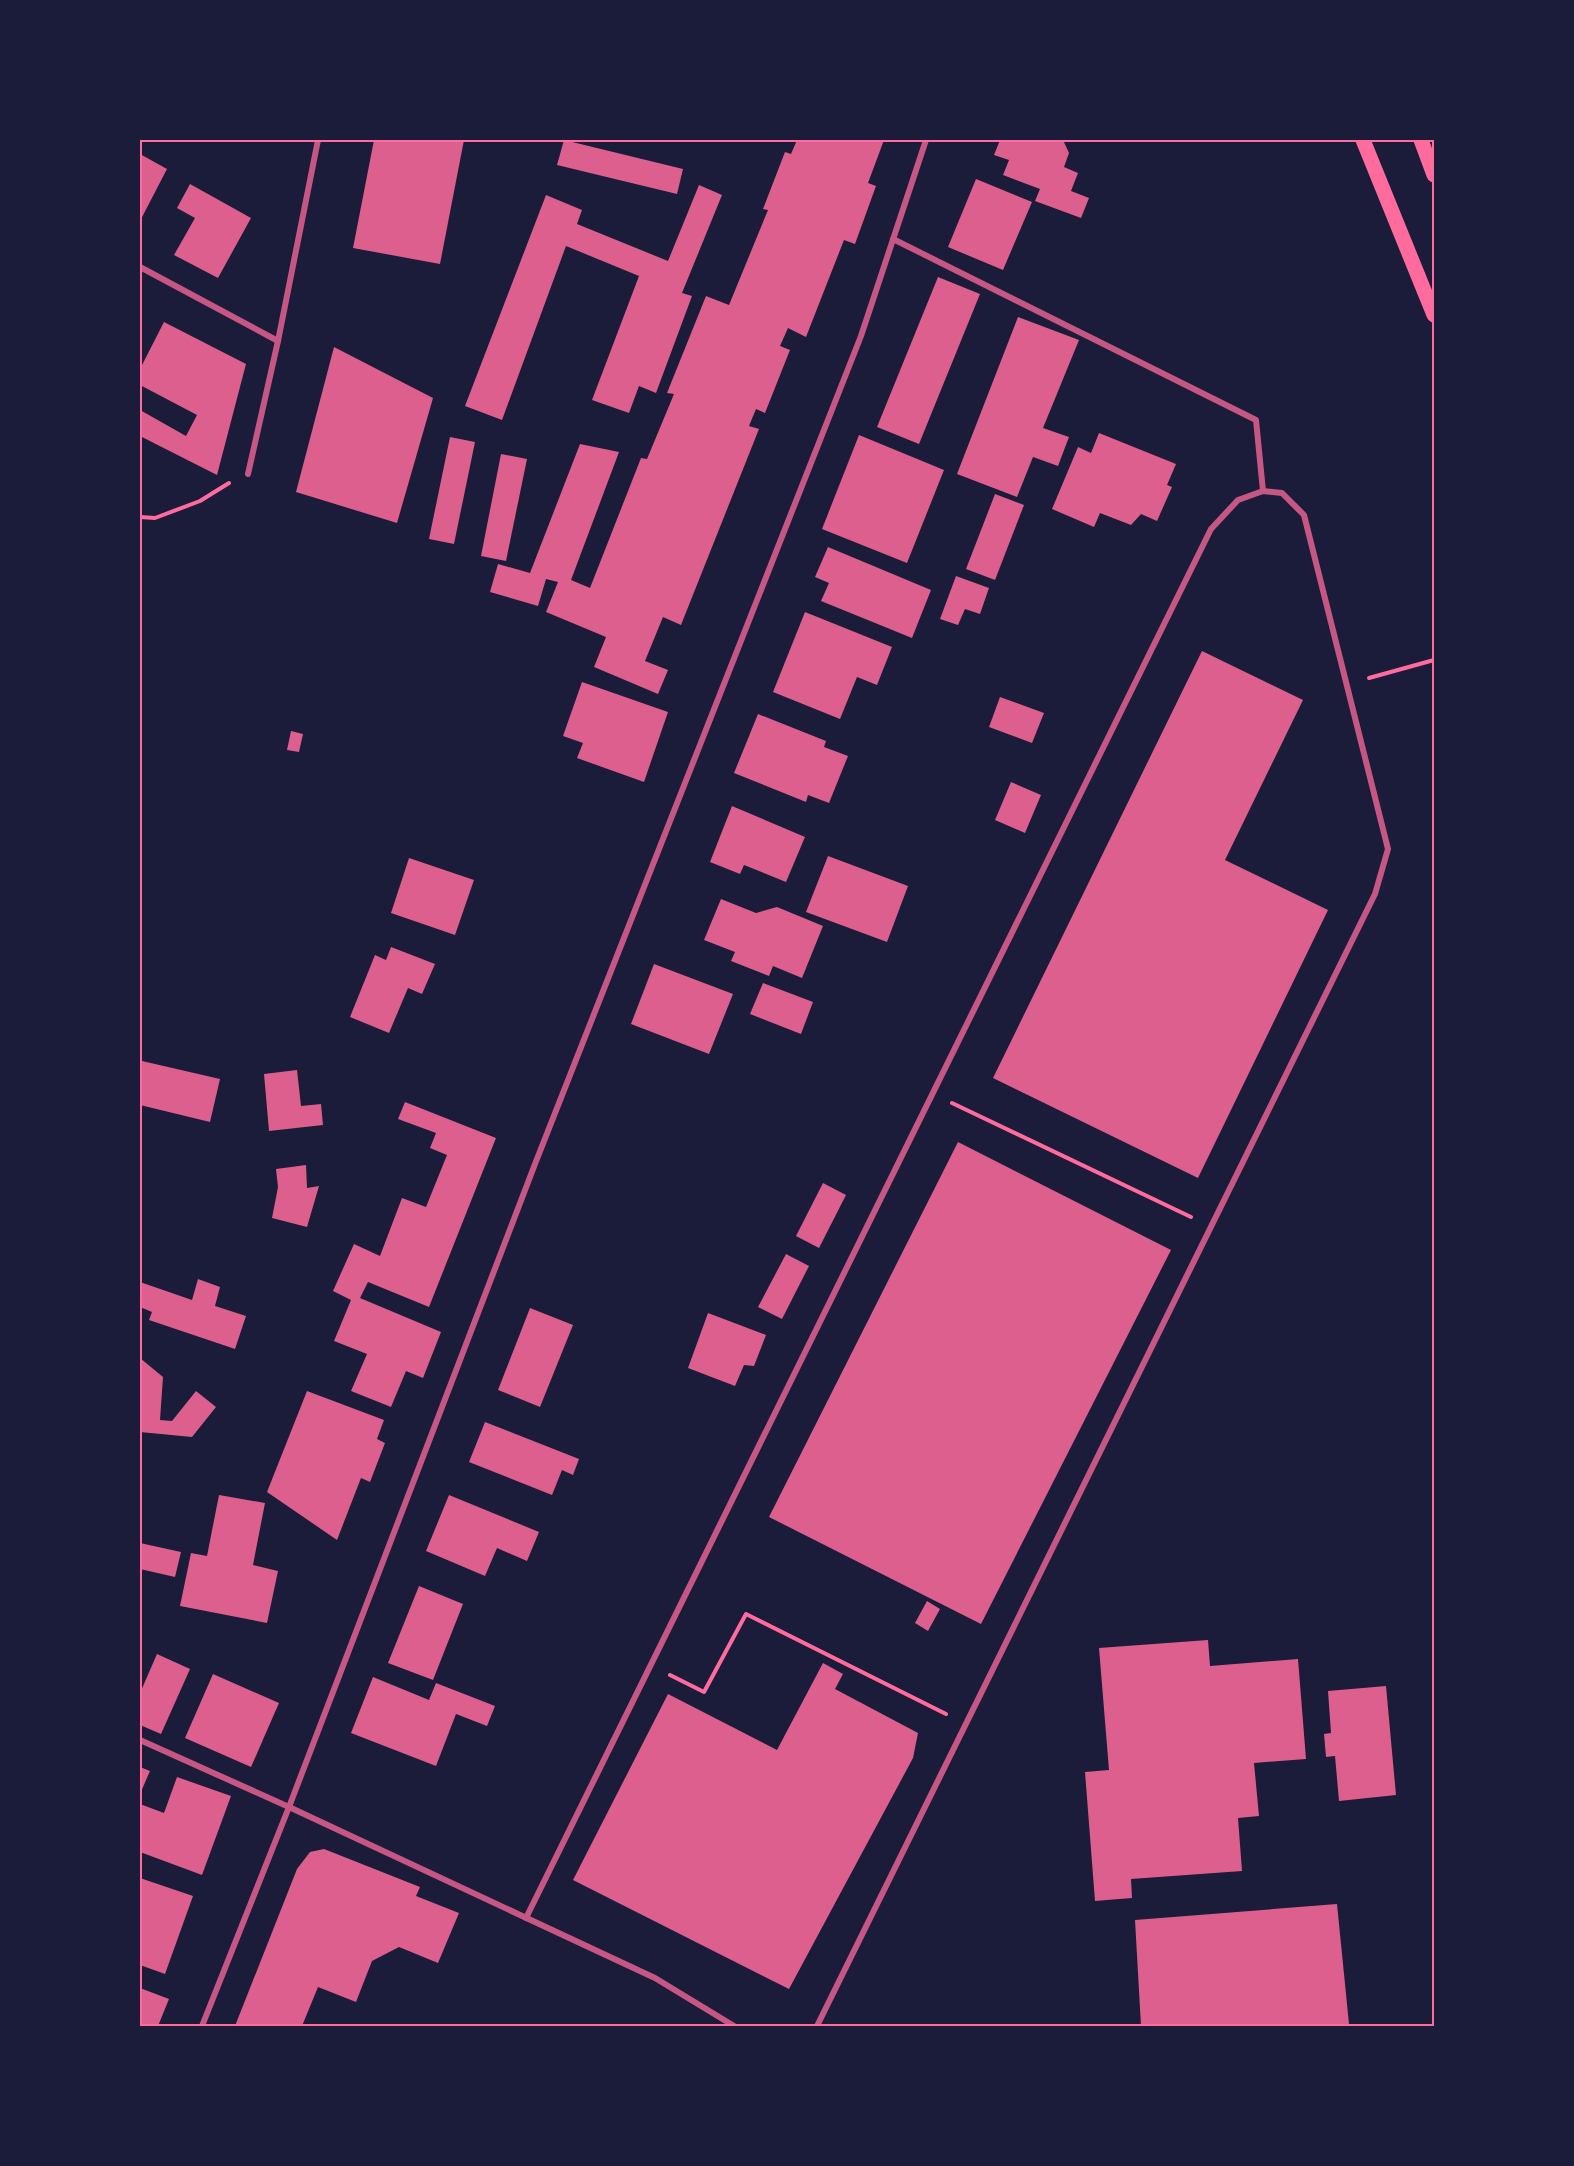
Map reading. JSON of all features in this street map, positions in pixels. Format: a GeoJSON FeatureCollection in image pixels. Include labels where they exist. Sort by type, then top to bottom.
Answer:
{"type":"FeatureCollection","features":[{"type":"Feature","properties":{"kind":"main road"},"geometry":{"type":"LineString","coordinates":[[1363,140],[1434,315]]}},
{"type":"Feature","properties":{"kind":"main road"},"geometry":{"type":"LineString","coordinates":[[1421,140],[1434,175]]}},
{"type":"Feature","properties":{"kind":"street"},"geometry":{"type":"LineString","coordinates":[[248,474],[278,341],[318,140]]}},
{"type":"Feature","properties":{"kind":"street"},"geometry":{"type":"LineString","coordinates":[[202,2026],[289,1807],[531,1175],[861,336],[926,140]]}},
{"type":"Feature","properties":{"kind":"street"},"geometry":{"type":"LineString","coordinates":[[893,238],[1256,420],[1263,491]]}},
{"type":"Feature","properties":{"kind":"street"},"geometry":{"type":"LineString","coordinates":[[140,267],[278,341]]}},
{"type":"Feature","properties":{"kind":"street"},"geometry":{"type":"LineString","coordinates":[[526,1918],[1211,529],[1238,500],[1263,491],[1282,493],[1304,515],[1388,849],[1375,894],[817,2026]]}},
{"type":"Feature","properties":{"kind":"street"},"geometry":{"type":"LineString","coordinates":[[140,1740],[655,1978],[735,2026]]}},
{"type":"Feature","properties":{"kind":"path"},"geometry":{"type":"LineString","coordinates":[[140,517],[155,518],[200,501],[248,474]]}},
{"type":"Feature","properties":{"kind":"path"},"geometry":{"type":"LineString","coordinates":[[1346,685],[1434,660]]}},
{"type":"Feature","properties":{"kind":"path"},"geometry":{"type":"LineString","coordinates":[[933,1094],[1211,1226]]}},
{"type":"Feature","properties":{"kind":"path"},"geometry":{"type":"LineString","coordinates":[[650,1666],[704,1692],[746,1614],[966,1724]]}},
{"type":"Feature","properties":{"kind":"building"},"geometry":{"type":"Polygon","coordinates":[[[374,140],[464,140],[440,264],[353,248],[374,140]]]}},
{"type":"Feature","properties":{"kind":"building"},"geometry":{"type":"Polygon","coordinates":[[[564,140],[683,169],[677,194],[557,165],[564,140]]]}},
{"type":"Feature","properties":{"kind":"building"},"geometry":{"type":"Polygon","coordinates":[[[797,140],[884,140],[868,183],[876,186],[855,244],[844,240],[806,337],[788,328],[780,346],[790,350],[765,413],[756,409],[749,426],[759,429],[681,625],[663,617],[645,661],[668,670],[658,694],[594,667],[606,637],[546,612],[558,582],[546,579],[538,606],[490,592],[498,564],[530,573],[580,444],[619,452],[571,580],[590,588],[641,458],[647,459],[674,394],[667,393],[706,296],[729,305],[768,210],[763,209],[785,152],[791,154],[797,140]]]}},
{"type":"Feature","properties":{"kind":"building"},"geometry":{"type":"Polygon","coordinates":[[[1000,140],[1063,140],[1069,153],[1064,167],[1078,173],[1071,191],[1089,198],[1081,218],[1035,201],[1040,189],[1003,175],[1009,160],[994,155],[1000,140]]]}},
{"type":"Feature","properties":{"kind":"building"},"geometry":{"type":"Polygon","coordinates":[[[140,154],[167,169],[140,221],[140,154]]]}},
{"type":"Feature","properties":{"kind":"building"},"geometry":{"type":"Polygon","coordinates":[[[976,179],[1032,202],[1003,270],[948,247],[976,179]]]}},
{"type":"Feature","properties":{"kind":"building"},"geometry":{"type":"Polygon","coordinates":[[[190,184],[251,218],[218,278],[174,255],[195,218],[177,208],[190,184]]]}},
{"type":"Feature","properties":{"kind":"building"},"geometry":{"type":"Polygon","coordinates":[[[699,185],[722,195],[682,293],[692,296],[656,393],[639,386],[629,413],[592,400],[639,276],[566,246],[502,420],[465,406],[546,195],[582,210],[577,224],[668,261],[699,185]]]}},
{"type":"Feature","properties":{"kind":"building"},"geometry":{"type":"Polygon","coordinates":[[[938,277],[980,294],[919,444],[877,427],[938,277]]]}},
{"type":"Feature","properties":{"kind":"building"},"geometry":{"type":"Polygon","coordinates":[[[1018,317],[1079,340],[1043,428],[1069,437],[1058,466],[1033,457],[1017,497],[957,474],[1018,317]]]}},
{"type":"Feature","properties":{"kind":"building"},"geometry":{"type":"Polygon","coordinates":[[[164,322],[246,364],[217,475],[140,436],[140,410],[186,436],[197,415],[140,385],[140,369],[164,322]]]}},
{"type":"Feature","properties":{"kind":"building"},"geometry":{"type":"Polygon","coordinates":[[[334,347],[433,398],[397,523],[296,492],[334,347]]]}},
{"type":"Feature","properties":{"kind":"building"},"geometry":{"type":"Polygon","coordinates":[[[1099,433],[1176,464],[1167,485],[1172,487],[1157,521],[1141,514],[1131,525],[1100,513],[1094,527],[1052,509],[1078,447],[1091,453],[1099,433]]]}},
{"type":"Feature","properties":{"kind":"building"},"geometry":{"type":"Polygon","coordinates":[[[859,435],[944,470],[907,563],[822,529],[859,435]]]}},
{"type":"Feature","properties":{"kind":"building"},"geometry":{"type":"Polygon","coordinates":[[[450,437],[475,442],[454,544],[429,539],[450,437]]]}},
{"type":"Feature","properties":{"kind":"building"},"geometry":{"type":"Polygon","coordinates":[[[501,454],[527,459],[506,561],[481,556],[501,454]]]}},
{"type":"Feature","properties":{"kind":"building"},"geometry":{"type":"Polygon","coordinates":[[[995,494],[1024,505],[995,580],[966,569],[995,494]]]}},
{"type":"Feature","properties":{"kind":"building"},"geometry":{"type":"Polygon","coordinates":[[[828,547],[931,590],[912,638],[821,601],[829,583],[815,577],[828,547]]]}},
{"type":"Feature","properties":{"kind":"building"},"geometry":{"type":"Polygon","coordinates":[[[956,576],[989,588],[980,614],[965,609],[958,625],[940,619],[956,576]]]}},
{"type":"Feature","properties":{"kind":"building"},"geometry":{"type":"Polygon","coordinates":[[[805,612],[892,647],[877,685],[857,677],[840,719],[773,692],[805,612]]]}},
{"type":"Feature","properties":{"kind":"building"},"geometry":{"type":"Polygon","coordinates":[[[1202,651],[1303,700],[1225,860],[1328,910],[1198,1178],[993,1078],[1202,651]]]}},
{"type":"Feature","properties":{"kind":"building"},"geometry":{"type":"Polygon","coordinates":[[[582,682],[668,712],[644,782],[577,758],[583,743],[563,736],[582,682]]]}},
{"type":"Feature","properties":{"kind":"building"},"geometry":{"type":"Polygon","coordinates":[[[1000,697],[1044,713],[1032,743],[989,727],[1000,697]]]}},
{"type":"Feature","properties":{"kind":"building"},"geometry":{"type":"Polygon","coordinates":[[[758,714],[826,741],[824,747],[848,756],[829,803],[808,795],[806,802],[734,773],[758,714]]]}},
{"type":"Feature","properties":{"kind":"building"},"geometry":{"type":"Polygon","coordinates":[[[291,731],[303,734],[299,752],[287,750],[291,731]]]}},
{"type":"Feature","properties":{"kind":"building"},"geometry":{"type":"Polygon","coordinates":[[[1011,782],[1041,795],[1025,833],[995,820],[1011,782]]]}},
{"type":"Feature","properties":{"kind":"building"},"geometry":{"type":"Polygon","coordinates":[[[732,806],[805,837],[786,882],[744,865],[740,874],[710,862],[732,806]]]}},
{"type":"Feature","properties":{"kind":"building"},"geometry":{"type":"Polygon","coordinates":[[[828,856],[908,886],[887,942],[806,912],[828,856]]]}},
{"type":"Feature","properties":{"kind":"building"},"geometry":{"type":"Polygon","coordinates":[[[409,858],[474,880],[455,935],[391,913],[409,858]]]}},
{"type":"Feature","properties":{"kind":"building"},"geometry":{"type":"Polygon","coordinates":[[[721,899],[756,913],[777,907],[823,926],[802,978],[773,966],[769,976],[731,961],[735,952],[704,940],[721,899]]]}},
{"type":"Feature","properties":{"kind":"building"},"geometry":{"type":"Polygon","coordinates":[[[391,947],[435,964],[422,994],[408,988],[389,1033],[350,1017],[375,955],[386,960],[391,947]]]}},
{"type":"Feature","properties":{"kind":"building"},"geometry":{"type":"Polygon","coordinates":[[[654,964],[733,994],[709,1054],[631,1024],[654,964]]]}},
{"type":"Feature","properties":{"kind":"building"},"geometry":{"type":"Polygon","coordinates":[[[763,983],[813,1002],[801,1034],[750,1014],[763,983]]]}},
{"type":"Feature","properties":{"kind":"building"},"geometry":{"type":"Polygon","coordinates":[[[142,1061],[220,1079],[210,1122],[140,1105],[142,1061]]]}},
{"type":"Feature","properties":{"kind":"building"},"geometry":{"type":"Polygon","coordinates":[[[297,1070],[301,1106],[321,1104],[323,1125],[269,1131],[264,1074],[297,1070]]]}},
{"type":"Feature","properties":{"kind":"building"},"geometry":{"type":"Polygon","coordinates":[[[405,1102],[496,1138],[429,1307],[368,1282],[360,1298],[441,1332],[423,1378],[406,1371],[391,1407],[351,1391],[367,1354],[334,1341],[351,1300],[333,1291],[354,1244],[380,1256],[402,1198],[426,1207],[447,1155],[430,1148],[436,1133],[398,1119],[405,1102]]]}},
{"type":"Feature","properties":{"kind":"building"},"geometry":{"type":"Polygon","coordinates":[[[958,1142],[1171,1250],[981,1624],[769,1517],[958,1142]]]}},
{"type":"Feature","properties":{"kind":"building"},"geometry":{"type":"Polygon","coordinates":[[[306,1165],[307,1188],[319,1186],[307,1227],[272,1218],[278,1187],[276,1169],[306,1165]]]}},
{"type":"Feature","properties":{"kind":"building"},"geometry":{"type":"Polygon","coordinates":[[[823,1183],[846,1195],[819,1248],[796,1236],[823,1183]]]}},
{"type":"Feature","properties":{"kind":"building"},"geometry":{"type":"Polygon","coordinates":[[[786,1254],[809,1266],[782,1319],[758,1307],[786,1254]]]}},
{"type":"Feature","properties":{"kind":"building"},"geometry":{"type":"Polygon","coordinates":[[[198,1279],[220,1287],[215,1306],[246,1316],[235,1349],[149,1320],[152,1312],[140,1307],[140,1282],[192,1300],[198,1279]]]}},
{"type":"Feature","properties":{"kind":"building"},"geometry":{"type":"Polygon","coordinates":[[[530,1308],[573,1325],[540,1407],[498,1390],[530,1308]]]}},
{"type":"Feature","properties":{"kind":"building"},"geometry":{"type":"Polygon","coordinates":[[[708,1313],[766,1335],[754,1366],[744,1365],[735,1386],[688,1368],[708,1313]]]}},
{"type":"Feature","properties":{"kind":"building"},"geometry":{"type":"Polygon","coordinates":[[[140,1358],[163,1377],[160,1420],[172,1421],[196,1391],[216,1407],[192,1437],[140,1432],[140,1358]]]}},
{"type":"Feature","properties":{"kind":"building"},"geometry":{"type":"Polygon","coordinates":[[[307,1391],[384,1420],[377,1439],[385,1443],[370,1482],[361,1478],[337,1540],[267,1492],[307,1391]]]}},
{"type":"Feature","properties":{"kind":"building"},"geometry":{"type":"Polygon","coordinates":[[[485,1422],[579,1459],[573,1475],[562,1470],[552,1495],[469,1462],[485,1422]]]}},
{"type":"Feature","properties":{"kind":"building"},"geometry":{"type":"Polygon","coordinates":[[[219,1495],[265,1503],[253,1565],[278,1571],[267,1623],[180,1606],[191,1553],[207,1556],[219,1495]]]}},
{"type":"Feature","properties":{"kind":"building"},"geometry":{"type":"Polygon","coordinates":[[[449,1495],[539,1532],[527,1561],[497,1548],[485,1576],[426,1551],[449,1495]]]}},
{"type":"Feature","properties":{"kind":"building"},"geometry":{"type":"Polygon","coordinates":[[[140,1543],[181,1552],[175,1577],[140,1569],[140,1543]]]}},
{"type":"Feature","properties":{"kind":"building"},"geometry":{"type":"Polygon","coordinates":[[[419,1586],[463,1604],[433,1680],[388,1663],[419,1586]]]}},
{"type":"Feature","properties":{"kind":"building"},"geometry":{"type":"Polygon","coordinates":[[[927,1601],[940,1609],[928,1631],[915,1623],[927,1601]]]}},
{"type":"Feature","properties":{"kind":"building"},"geometry":{"type":"Polygon","coordinates":[[[1208,1640],[1210,1666],[1298,1659],[1306,1759],[1254,1763],[1259,1816],[1238,1818],[1242,1871],[1131,1879],[1132,1898],[1095,1901],[1085,1772],[1109,1770],[1099,1648],[1208,1640]]]}},
{"type":"Feature","properties":{"kind":"building"},"geometry":{"type":"Polygon","coordinates":[[[157,1654],[190,1669],[161,1734],[140,1725],[140,1693],[157,1654]]]}},
{"type":"Feature","properties":{"kind":"building"},"geometry":{"type":"Polygon","coordinates":[[[823,1663],[843,1674],[835,1689],[918,1733],[913,1758],[789,1989],[573,1880],[668,1694],[777,1750],[823,1663]]]}},
{"type":"Feature","properties":{"kind":"building"},"geometry":{"type":"Polygon","coordinates":[[[213,1674],[279,1703],[251,1767],[185,1738],[213,1674]]]}},
{"type":"Feature","properties":{"kind":"building"},"geometry":{"type":"Polygon","coordinates":[[[373,1677],[429,1700],[436,1683],[495,1706],[487,1726],[456,1714],[436,1766],[351,1733],[373,1677]]]}},
{"type":"Feature","properties":{"kind":"building"},"geometry":{"type":"Polygon","coordinates":[[[1386,1686],[1396,1795],[1339,1801],[1335,1756],[1326,1757],[1324,1734],[1331,1733],[1328,1691],[1386,1686]]]}},
{"type":"Feature","properties":{"kind":"building"},"geometry":{"type":"Polygon","coordinates":[[[140,1767],[150,1771],[140,1794],[140,1767]]]}},
{"type":"Feature","properties":{"kind":"building"},"geometry":{"type":"Polygon","coordinates":[[[177,1777],[231,1796],[202,1875],[140,1852],[140,1804],[164,1813],[177,1777]]]}},
{"type":"Feature","properties":{"kind":"building"},"geometry":{"type":"Polygon","coordinates":[[[324,1849],[420,1887],[416,1896],[459,1913],[438,1963],[399,1947],[372,1961],[356,2002],[318,1987],[302,2026],[235,2026],[297,1869],[310,1852],[324,1849]]]}},
{"type":"Feature","properties":{"kind":"building"},"geometry":{"type":"Polygon","coordinates":[[[140,1878],[193,1896],[165,1974],[140,1965],[140,1878]]]}},
{"type":"Feature","properties":{"kind":"building"},"geometry":{"type":"Polygon","coordinates":[[[1337,1904],[1349,2024],[1331,2026],[1141,2026],[1135,1920],[1337,1904]]]}},
{"type":"Feature","properties":{"kind":"building"},"geometry":{"type":"Polygon","coordinates":[[[140,1988],[169,1999],[158,2026],[140,2026],[140,1988]]]}}]}
